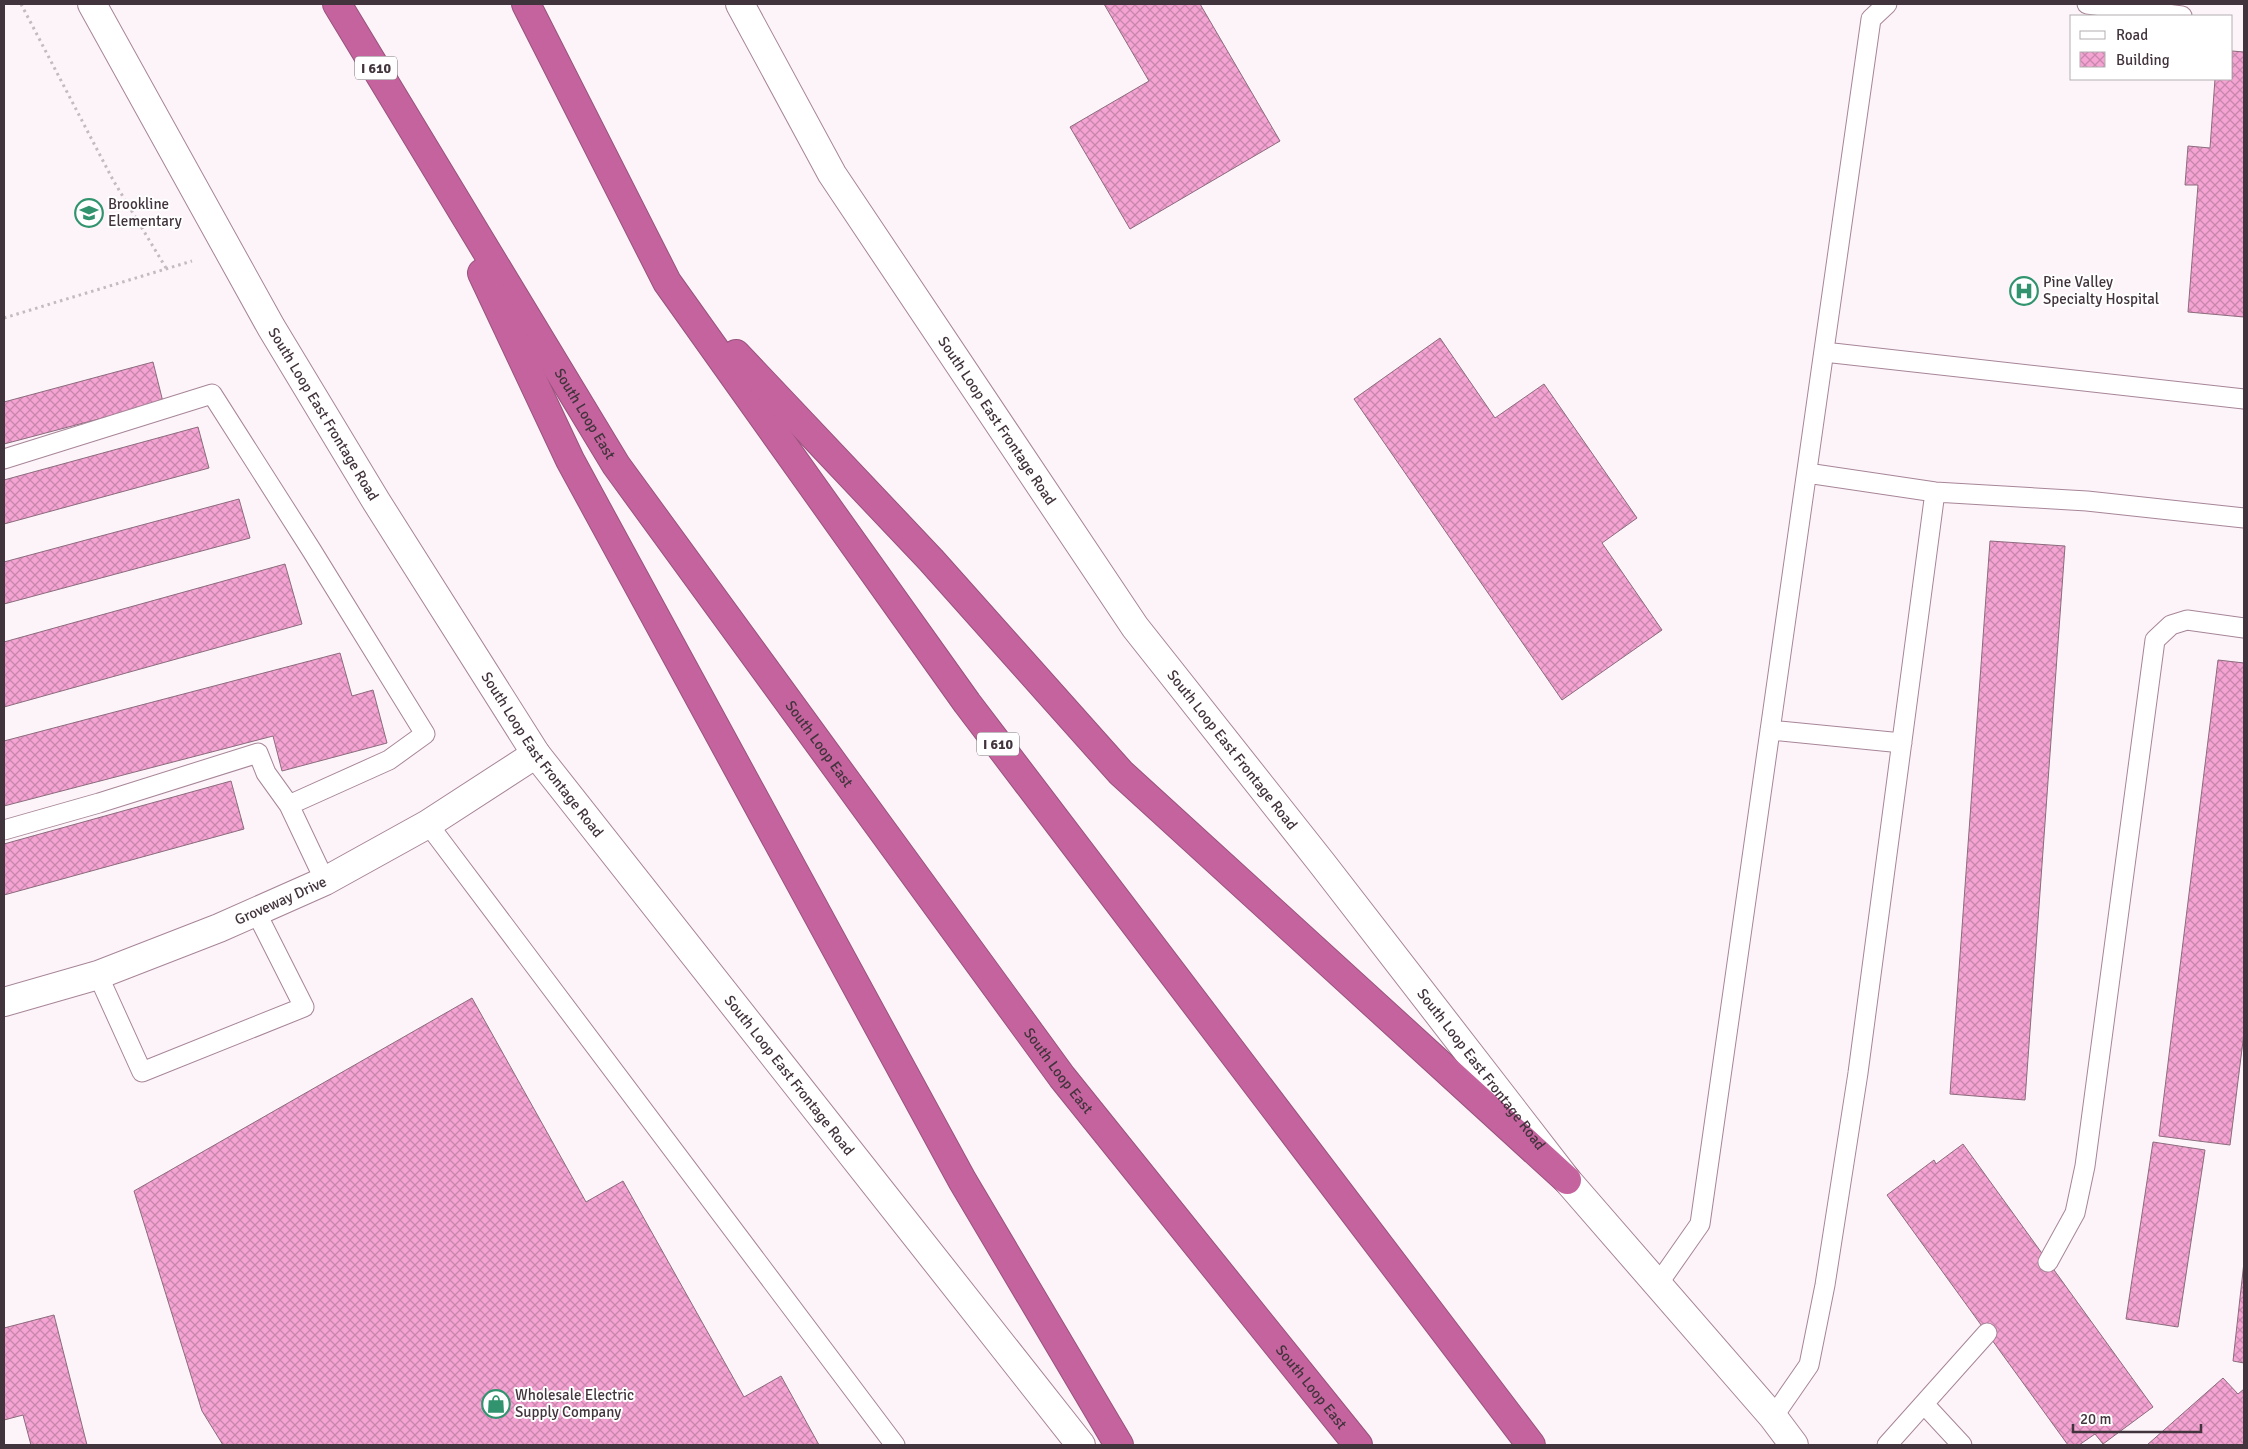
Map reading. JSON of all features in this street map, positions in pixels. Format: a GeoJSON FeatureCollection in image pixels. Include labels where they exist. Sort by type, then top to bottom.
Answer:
{"type":"FeatureCollection","features":[{"type":"Feature","properties":{"kind":"highway","name":"South Loop East"},"geometry":{"type":"LineString","coordinates":[[337,4],[616,465],[1062,1077],[1358,1445]]}},
{"type":"Feature","properties":{"kind":"highway","name":"I 610"},"geometry":{"type":"LineString","coordinates":[[526,4],[667,282],[967,703],[1531,1445]]}},
{"type":"Feature","properties":{"kind":"highway"},"geometry":{"type":"LineString","coordinates":[[415,131],[570,460],[962,1180],[1119,1445]]}},
{"type":"Feature","properties":{"kind":"highway"},"geometry":{"type":"LineString","coordinates":[[667,282],[931,560],[1121,773],[1567,1180]]}},
{"type":"Feature","properties":{"kind":"main road","name":"South Loop East Frontage Road"},"geometry":{"type":"LineString","coordinates":[[92,4],[272,327],[376,501],[536,754],[1081,1445]]}},
{"type":"Feature","properties":{"kind":"main road","name":"South Loop East Frontage Road"},"geometry":{"type":"LineString","coordinates":[[740,4],[832,174],[1135,627],[1327,870],[1567,1180],[1773,1417],[1794,1445]]}},
{"type":"Feature","properties":{"kind":"main road","name":"Groveway Drive"},"geometry":{"type":"LineString","coordinates":[[4,1002],[98,975],[256,912],[325,881],[428,824],[536,754]]}},
{"type":"Feature","properties":{"kind":"lane"},"geometry":{"type":"LineString","coordinates":[[1658,1284],[1700,1224],[1871,19],[1887,4]]}},
{"type":"Feature","properties":{"kind":"lane"},"geometry":{"type":"LineString","coordinates":[[2087,4],[2174,15]]}},
{"type":"Feature","properties":{"kind":"lane"},"geometry":{"type":"LineString","coordinates":[[1824,352],[2244,399]]}},
{"type":"Feature","properties":{"kind":"lane"},"geometry":{"type":"LineString","coordinates":[[4,459],[212,394],[425,734],[390,760],[290,805]]}},
{"type":"Feature","properties":{"kind":"lane"},"geometry":{"type":"LineString","coordinates":[[1807,473],[1935,492],[2087,501],[2244,518]]}},
{"type":"Feature","properties":{"kind":"lane"},"geometry":{"type":"LineString","coordinates":[[1773,1417],[1809,1364],[1825,1285],[1859,1064],[1935,492]]}},
{"type":"Feature","properties":{"kind":"lane"},"geometry":{"type":"LineString","coordinates":[[2048,1262],[2075,1214],[2085,1166],[2155,640],[2171,624],[2187,620],[2244,628]]}},
{"type":"Feature","properties":{"kind":"lane"},"geometry":{"type":"LineString","coordinates":[[1770,730],[1902,743]]}},
{"type":"Feature","properties":{"kind":"lane"},"geometry":{"type":"LineString","coordinates":[[4,830],[99,803],[258,753],[266,773],[290,805],[325,881]]}},
{"type":"Feature","properties":{"kind":"lane"},"geometry":{"type":"LineString","coordinates":[[428,824],[895,1445]]}},
{"type":"Feature","properties":{"kind":"lane"},"geometry":{"type":"LineString","coordinates":[[98,975],[142,1072],[304,1008],[256,912]]}},
{"type":"Feature","properties":{"kind":"lane"},"geometry":{"type":"LineString","coordinates":[[1887,1445],[1987,1333]]}},
{"type":"Feature","properties":{"kind":"lane"},"geometry":{"type":"LineString","coordinates":[[1924,1404],[1962,1445]]}},
{"type":"Feature","properties":{"kind":"path"},"geometry":{"type":"LineString","coordinates":[[21,4],[112,180],[166,268]]}},
{"type":"Feature","properties":{"kind":"path"},"geometry":{"type":"LineString","coordinates":[[4,318],[228,250]]}},
{"type":"Feature","properties":{"kind":"building"},"geometry":{"type":"Polygon","coordinates":[[[1104,4],[1200,4],[1280,141],[1130,229],[1070,127],[1149,81],[1104,4]]]}},
{"type":"Feature","properties":{"kind":"building"},"geometry":{"type":"Polygon","coordinates":[[[2233,51],[2244,52],[2244,317],[2188,312],[2198,185],[2185,185],[2188,146],[2210,148],[2215,80],[2233,80],[2233,51]]]}},
{"type":"Feature","properties":{"kind":"building"},"geometry":{"type":"Polygon","coordinates":[[[1440,338],[1495,418],[1544,384],[1637,518],[1602,543],[1662,630],[1562,700],[1354,399],[1440,338]]]}},
{"type":"Feature","properties":{"kind":"building"},"geometry":{"type":"Polygon","coordinates":[[[153,362],[163,402],[4,444],[4,402],[153,362]]]}},
{"type":"Feature","properties":{"kind":"building"},"geometry":{"type":"Polygon","coordinates":[[[198,427],[209,468],[4,524],[4,480],[198,427]]]}},
{"type":"Feature","properties":{"kind":"building"},"geometry":{"type":"Polygon","coordinates":[[[239,499],[250,538],[4,604],[4,562],[239,499]]]}},
{"type":"Feature","properties":{"kind":"building"},"geometry":{"type":"Polygon","coordinates":[[[1990,541],[2065,546],[2025,1100],[1950,1094],[1990,541]]]}},
{"type":"Feature","properties":{"kind":"building"},"geometry":{"type":"Polygon","coordinates":[[[285,564],[302,624],[4,707],[4,642],[285,564]]]}},
{"type":"Feature","properties":{"kind":"building"},"geometry":{"type":"Polygon","coordinates":[[[340,653],[352,696],[373,690],[387,743],[282,771],[273,736],[4,806],[4,741],[340,653]]]}},
{"type":"Feature","properties":{"kind":"building"},"geometry":{"type":"Polygon","coordinates":[[[2218,660],[2244,663],[2244,1033],[2230,1145],[2159,1136],[2218,660]]]}},
{"type":"Feature","properties":{"kind":"building"},"geometry":{"type":"Polygon","coordinates":[[[231,781],[244,829],[4,895],[4,844],[231,781]]]}},
{"type":"Feature","properties":{"kind":"building"},"geometry":{"type":"Polygon","coordinates":[[[472,998],[586,1202],[623,1181],[744,1397],[781,1376],[819,1445],[223,1445],[202,1411],[134,1191],[472,998]]]}},
{"type":"Feature","properties":{"kind":"building"},"geometry":{"type":"Polygon","coordinates":[[[2153,1142],[2205,1150],[2178,1327],[2126,1319],[2153,1142]]]}},
{"type":"Feature","properties":{"kind":"building"},"geometry":{"type":"Polygon","coordinates":[[[1963,1144],[2153,1407],[2103,1444],[2095,1434],[2079,1445],[2068,1445],[1887,1195],[1934,1160],[1936,1164],[1963,1144]]]}},
{"type":"Feature","properties":{"kind":"building"},"geometry":{"type":"Polygon","coordinates":[[[2244,1262],[2244,1363],[2233,1361],[2244,1262]]]}},
{"type":"Feature","properties":{"kind":"building"},"geometry":{"type":"Polygon","coordinates":[[[54,1315],[87,1445],[31,1445],[23,1415],[4,1420],[4,1328],[54,1315]]]}},
{"type":"Feature","properties":{"kind":"building"},"geometry":{"type":"Polygon","coordinates":[[[2223,1378],[2238,1394],[2244,1389],[2244,1445],[2147,1445],[2223,1378]]]}},
{"type":"Feature","properties":{"kind":"place","name":"Brookline Elementary"},"geometry":{"type":"Point","coordinates":[89,213]}},
{"type":"Feature","properties":{"kind":"place","name":"Pine Valley Specialty Hospital"},"geometry":{"type":"Point","coordinates":[2024,291]}},
{"type":"Feature","properties":{"kind":"place","name":"Wholesale Electric Supply Company"},"geometry":{"type":"Point","coordinates":[496,1404]}}]}
